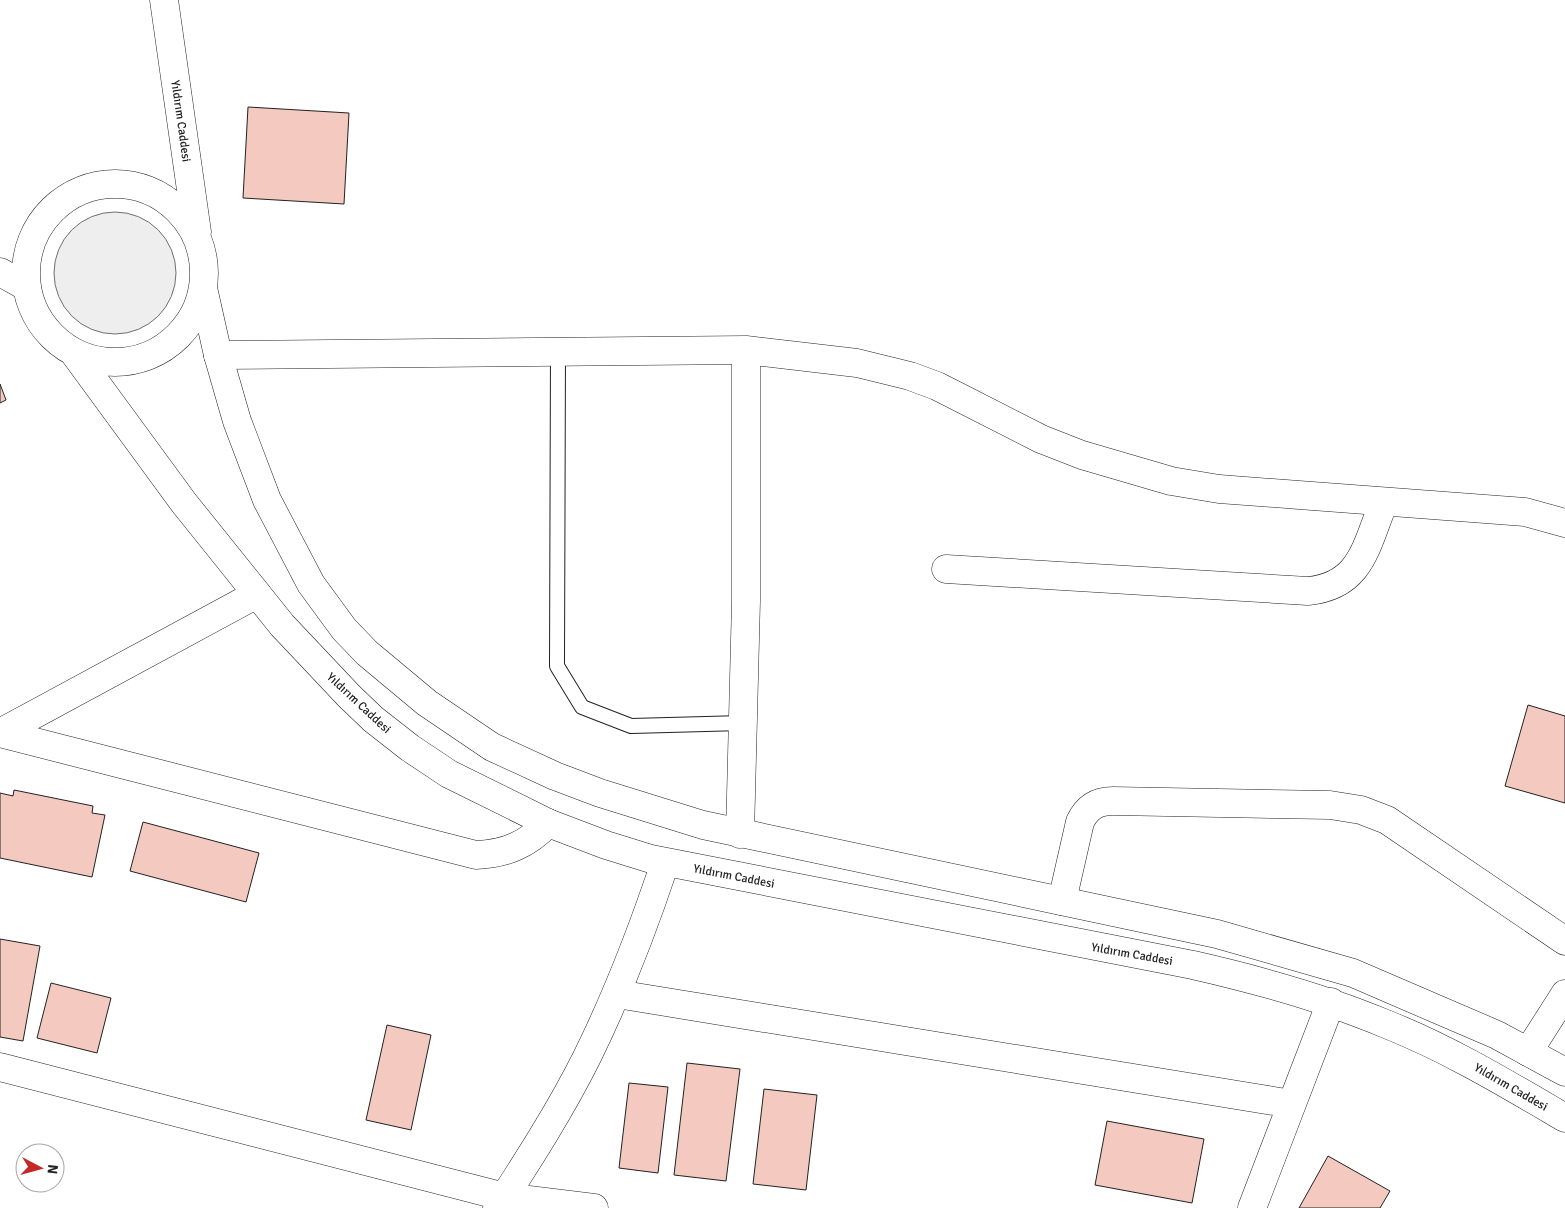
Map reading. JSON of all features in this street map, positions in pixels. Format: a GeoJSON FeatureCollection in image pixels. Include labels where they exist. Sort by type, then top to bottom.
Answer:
{"type":"FeatureCollection","features":[{"type":"Feature","properties":{"kind":"street","name":"Yıldırım Caddesi"},"geometry":{"type":"LineString","coordinates":[[164,0],[198,241]]}},
{"type":"Feature","properties":{"kind":"street"},"geometry":{"type":"LineString","coordinates":[[203,288],[190,321],[174,339],[155,353],[120,362],[96,360],[74,352],[46,330],[34,310],[27,287],[26,276],[29,252],[32,240],[44,220],[60,202],[92,187],[116,183],[150,191],[180,211],[198,241],[204,264],[203,288],[218,355],[240,430],[279,525],[323,602],[367,653],[462,728],[523,762],[645,808],[740,834],[1217,934],[1353,973],[1497,1035],[1565,1072]]}},
{"type":"Feature","properties":{"kind":"street"},"geometry":{"type":"LineString","coordinates":[[0,272],[27,287]]}},
{"type":"Feature","properties":{"kind":"street"},"geometry":{"type":"LineString","coordinates":[[218,355],[746,350],[857,363],[910,376],[962,397],[1041,439],[1082,455],[1171,481],[1219,489],[1525,512],[1565,523]]}},
{"type":"Feature","properties":{"kind":"street"},"geometry":{"type":"LineString","coordinates":[[740,834],[746,601],[746,350]]}},
{"type":"Feature","properties":{"kind":"street","name":"Yıldırım Caddesi"},"geometry":{"type":"LineString","coordinates":[[74,352],[184,503],[282,625],[348,696],[410,748],[449,774],[548,823],[606,846],[665,863],[1193,965],[1263,981],[1331,1002],[1387,1024],[1442,1049],[1565,1118]]}},
{"type":"Feature","properties":{"kind":"street"},"geometry":{"type":"LineString","coordinates":[[946,569],[1308,591],[1320,590],[1346,579],[1357,568],[1384,502]]}},
{"type":"Feature","properties":{"kind":"street"},"geometry":{"type":"LineString","coordinates":[[0,733],[257,594]]}},
{"type":"Feature","properties":{"kind":"street"},"geometry":{"type":"LineString","coordinates":[[0,733],[476,856],[505,852],[521,846],[536,836],[548,823]]}},
{"type":"Feature","properties":{"kind":"street"},"geometry":{"type":"LineString","coordinates":[[1062,901],[1080,822],[1084,814],[1096,804],[1112,801],[1330,805],[1361,810],[1388,820],[1565,941]]}},
{"type":"Feature","properties":{"kind":"street"},"geometry":{"type":"LineString","coordinates":[[501,1202],[557,1112],[617,994],[643,929],[665,863]]}},
{"type":"Feature","properties":{"kind":"street"},"geometry":{"type":"LineString","coordinates":[[617,994],[1292,1104]]}},
{"type":"Feature","properties":{"kind":"street"},"geometry":{"type":"LineString","coordinates":[[1528,1052],[1565,994]]}},
{"type":"Feature","properties":{"kind":"street"},"geometry":{"type":"LineString","coordinates":[[1252,1208],[1331,1002]]}},
{"type":"Feature","properties":{"kind":"street"},"geometry":{"type":"LineString","coordinates":[[0,1067],[501,1202],[594,1208]]}},
{"type":"Feature","properties":{"kind":"lane"},"geometry":{"type":"LineString","coordinates":[[558,351],[557,666],[582,707],[631,726],[743,723]]}},
{"type":"Feature","properties":{"kind":"shaded area"},"geometry":{"type":"Polygon","coordinates":[[[115,212],[127,213],[138,217],[149,222],[158,230],[166,239],[171,250],[175,261],[175,285],[171,296],[166,307],[158,316],[149,324],[138,329],[127,333],[115,334],[103,333],[92,329],[81,324],[72,316],[64,307],[59,296],[55,285],[54,273],[55,261],[59,250],[64,239],[72,230],[81,222],[92,217],[103,213],[115,212]]]}},
{"type":"Feature","properties":{"kind":"building"},"geometry":{"type":"Polygon","coordinates":[[[248,107],[349,113],[344,204],[243,198],[248,107]]]}},
{"type":"Feature","properties":{"kind":"building"},"geometry":{"type":"Polygon","coordinates":[[[0,384],[6,400],[0,403],[0,384]]]}},
{"type":"Feature","properties":{"kind":"building"},"geometry":{"type":"Polygon","coordinates":[[[1528,705],[1565,716],[1565,803],[1505,786],[1528,705]]]}},
{"type":"Feature","properties":{"kind":"building"},"geometry":{"type":"Polygon","coordinates":[[[14,790],[93,806],[92,813],[105,815],[92,877],[0,858],[0,793],[13,796],[14,790]]]}},
{"type":"Feature","properties":{"kind":"building"},"geometry":{"type":"Polygon","coordinates":[[[143,822],[259,853],[246,902],[130,871],[143,822]]]}},
{"type":"Feature","properties":{"kind":"building"},"geometry":{"type":"Polygon","coordinates":[[[0,939],[40,946],[23,1041],[0,1037],[0,939]]]}},
{"type":"Feature","properties":{"kind":"building"},"geometry":{"type":"Polygon","coordinates":[[[51,983],[111,998],[97,1053],[37,1038],[51,983]]]}},
{"type":"Feature","properties":{"kind":"building"},"geometry":{"type":"Polygon","coordinates":[[[387,1025],[431,1035],[411,1130],[366,1120],[387,1025]]]}},
{"type":"Feature","properties":{"kind":"building"},"geometry":{"type":"Polygon","coordinates":[[[687,1063],[740,1069],[726,1181],[674,1175],[687,1063]]]}},
{"type":"Feature","properties":{"kind":"building"},"geometry":{"type":"Polygon","coordinates":[[[629,1083],[668,1087],[658,1173],[619,1168],[629,1083]]]}},
{"type":"Feature","properties":{"kind":"building"},"geometry":{"type":"Polygon","coordinates":[[[764,1089],[817,1095],[806,1190],[753,1184],[764,1089]]]}},
{"type":"Feature","properties":{"kind":"building"},"geometry":{"type":"Polygon","coordinates":[[[1107,1121],[1204,1139],[1192,1203],[1095,1185],[1107,1121]]]}},
{"type":"Feature","properties":{"kind":"building"},"geometry":{"type":"Polygon","coordinates":[[[1328,1156],[1390,1191],[1380,1208],[1299,1208],[1328,1156]]]}}]}
